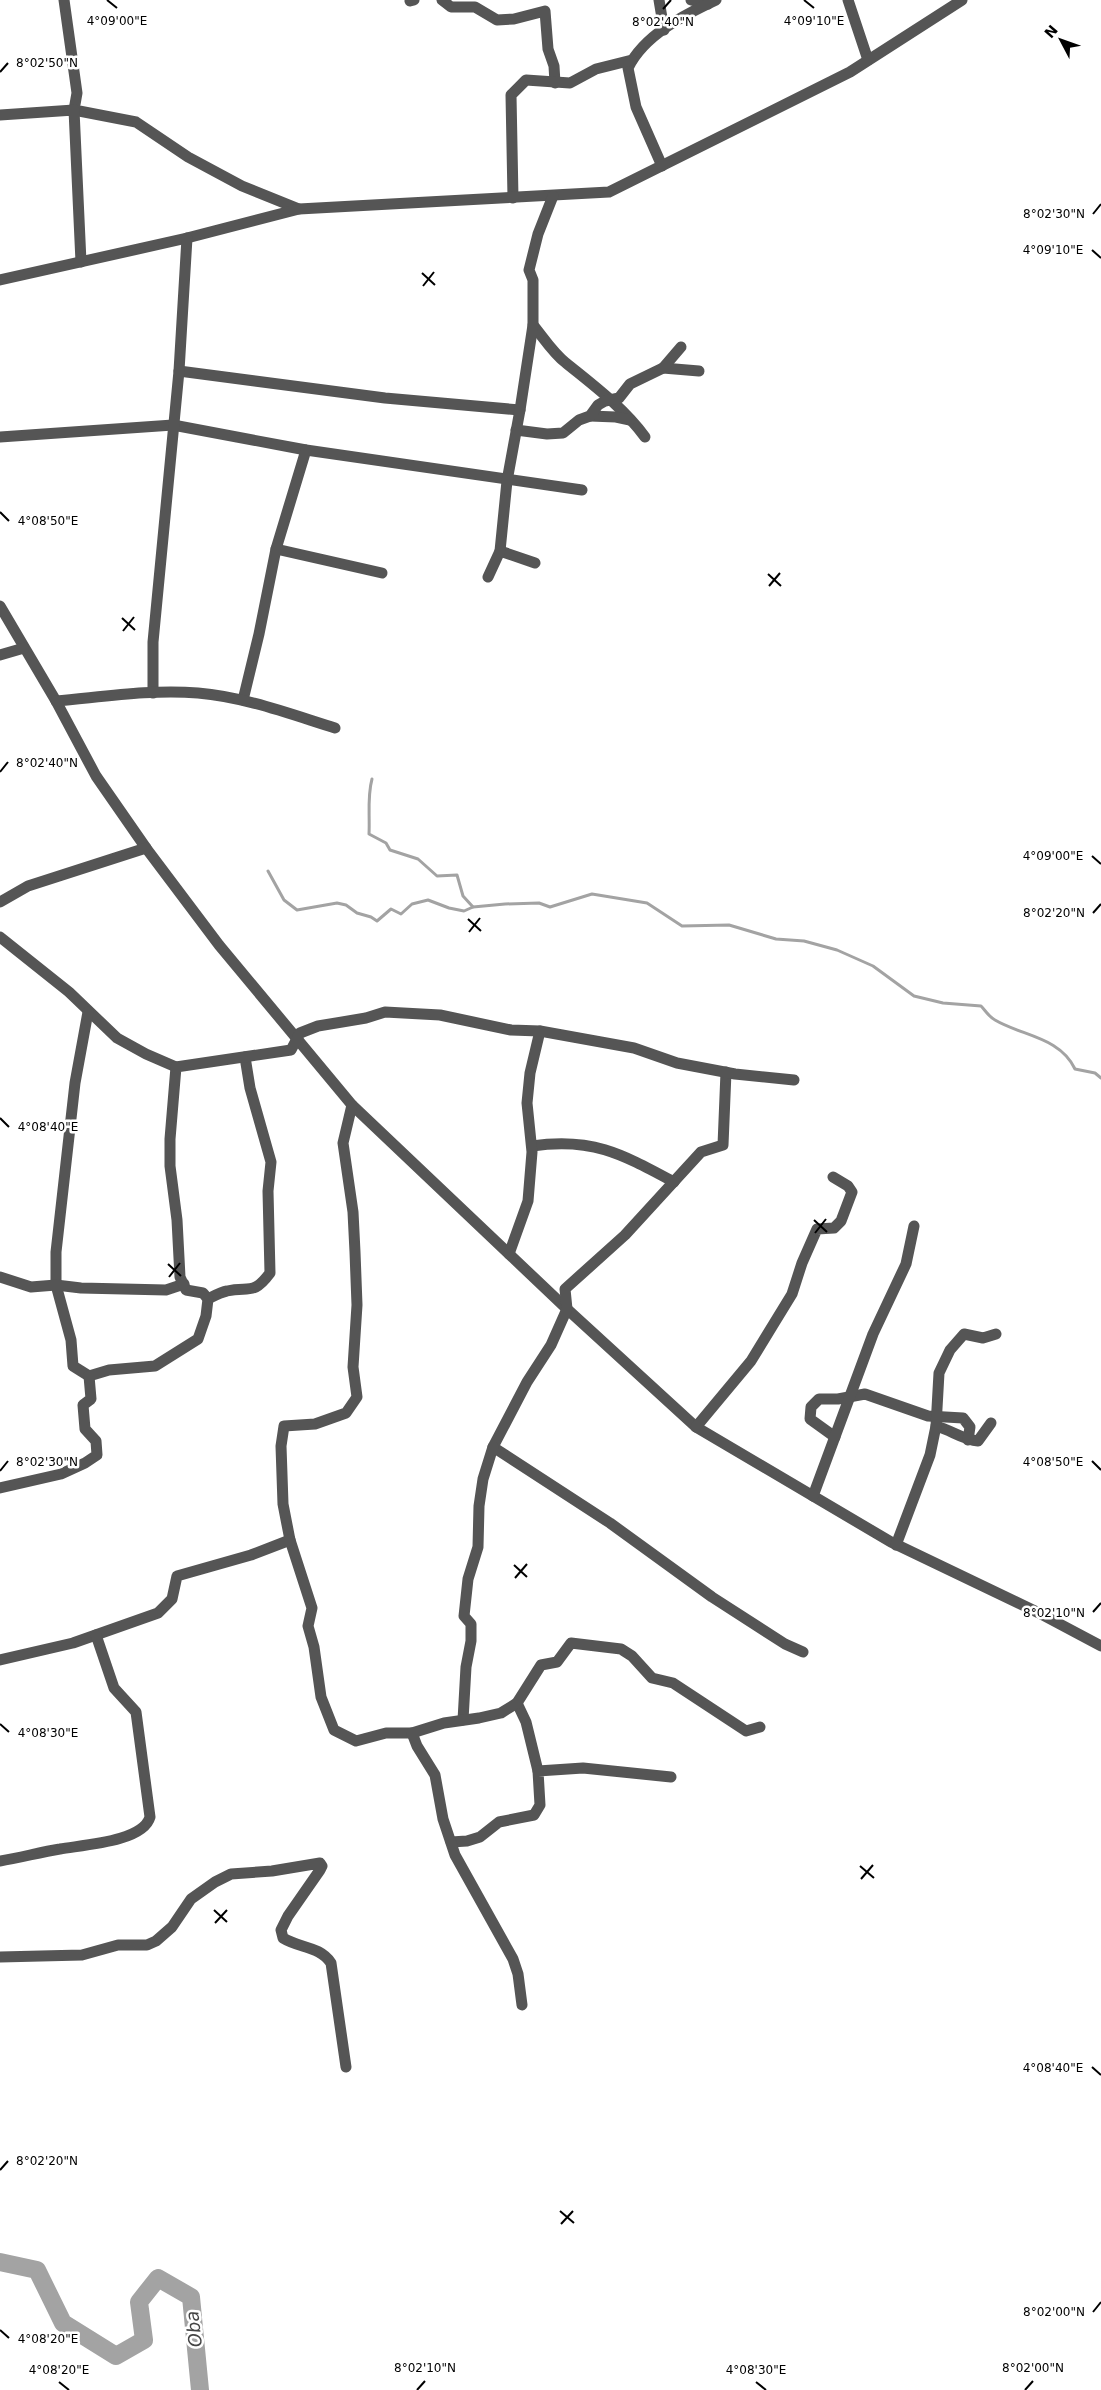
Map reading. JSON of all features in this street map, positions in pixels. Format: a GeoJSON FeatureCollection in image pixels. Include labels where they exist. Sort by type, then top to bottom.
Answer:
{"type":"FeatureCollection","features":[{"type":"Feature","properties":{"kind":"street"},"geometry":{"type":"LineString","coordinates":[[64,0],[77,93],[74,110],[81,262]]}},
{"type":"Feature","properties":{"kind":"street"},"geometry":{"type":"LineString","coordinates":[[442,0],[451,6],[475,7],[497,20],[514,19],[545,11],[548,49],[554,66],[555,83]]}},
{"type":"Feature","properties":{"kind":"street"},"geometry":{"type":"LineString","coordinates":[[659,0],[664,30]]}},
{"type":"Feature","properties":{"kind":"street"},"geometry":{"type":"LineString","coordinates":[[691,0],[712,2]]}},
{"type":"Feature","properties":{"kind":"street"},"geometry":{"type":"LineString","coordinates":[[848,0],[868,60]]}},
{"type":"Feature","properties":{"kind":"street"},"geometry":{"type":"LineString","coordinates":[[0,280],[187,238],[299,209],[609,192],[850,72],[962,0]]}},
{"type":"Feature","properties":{"kind":"street"},"geometry":{"type":"LineString","coordinates":[[662,166],[636,107],[628,68],[642,45],[679,19],[712,2]]}},
{"type":"Feature","properties":{"kind":"street"},"geometry":{"type":"LineString","coordinates":[[514,198],[511,94],[526,80],[570,83],[596,69],[632,60]]}},
{"type":"Feature","properties":{"kind":"street"},"geometry":{"type":"LineString","coordinates":[[0,114],[74,110],[136,122],[188,157],[242,186],[299,209]]}},
{"type":"Feature","properties":{"kind":"street"},"geometry":{"type":"LineString","coordinates":[[488,578],[500,551],[507,481],[533,325],[533,280],[529,270],[538,234],[553,196]]}},
{"type":"Feature","properties":{"kind":"street"},"geometry":{"type":"LineString","coordinates":[[153,693],[153,642],[173,425],[180,371],[187,238]]}},
{"type":"Feature","properties":{"kind":"street"},"geometry":{"type":"LineString","coordinates":[[533,325],[564,362],[577,370],[611,400],[646,436]]}},
{"type":"Feature","properties":{"kind":"street"},"geometry":{"type":"LineString","coordinates":[[590,416],[598,405],[619,398],[630,384],[663,368],[681,347]]}},
{"type":"Feature","properties":{"kind":"street"},"geometry":{"type":"LineString","coordinates":[[663,368],[699,371]]}},
{"type":"Feature","properties":{"kind":"street"},"geometry":{"type":"LineString","coordinates":[[180,371],[385,398],[520,410]]}},
{"type":"Feature","properties":{"kind":"street"},"geometry":{"type":"LineString","coordinates":[[516,430],[547,434],[563,433],[579,420],[590,416],[616,417],[631,420]]}},
{"type":"Feature","properties":{"kind":"street"},"geometry":{"type":"LineString","coordinates":[[0,438],[173,425],[306,450],[507,481],[582,490]]}},
{"type":"Feature","properties":{"kind":"street"},"geometry":{"type":"LineString","coordinates":[[243,700],[260,634],[276,549],[306,450]]}},
{"type":"Feature","properties":{"kind":"street"},"geometry":{"type":"LineString","coordinates":[[276,549],[382,574]]}},
{"type":"Feature","properties":{"kind":"street"},"geometry":{"type":"LineString","coordinates":[[500,551],[535,563]]}},
{"type":"Feature","properties":{"kind":"street"},"geometry":{"type":"LineString","coordinates":[[0,606],[56,701],[96,776],[146,848],[219,944],[352,1105],[567,1309],[696,1427],[896,1545],[1039,1613],[1101,1646]]}},
{"type":"Feature","properties":{"kind":"street"},"geometry":{"type":"LineString","coordinates":[[0,655],[24,648]]}},
{"type":"Feature","properties":{"kind":"street"},"geometry":{"type":"LineString","coordinates":[[56,701],[153,693],[197,693],[243,700],[335,728]]}},
{"type":"Feature","properties":{"kind":"street"},"geometry":{"type":"LineString","coordinates":[[0,902],[28,886],[146,848]]}},
{"type":"Feature","properties":{"kind":"street"},"geometry":{"type":"LineString","coordinates":[[0,937],[69,992],[117,1038],[146,1054],[176,1067],[290,1050],[298,1040],[300,1033],[318,1026],[366,1018],[385,1012],[440,1015],[511,1030],[540,1031],[634,1048],[677,1062],[726,1072],[794,1080]]}},
{"type":"Feature","properties":{"kind":"street"},"geometry":{"type":"LineString","coordinates":[[88,1012],[75,1083],[62,1186],[56,1252],[56,1285],[71,1340],[73,1366],[89,1376],[109,1370],[155,1366],[198,1339],[206,1316],[208,1299],[203,1293],[186,1290],[180,1277],[177,1220],[170,1166],[170,1139],[176,1067]]}},
{"type":"Feature","properties":{"kind":"street"},"geometry":{"type":"LineString","coordinates":[[509,1254],[528,1201],[532,1146],[527,1102],[530,1073],[540,1031]]}},
{"type":"Feature","properties":{"kind":"street"},"geometry":{"type":"LineString","coordinates":[[208,1299],[228,1290],[252,1290],[264,1282],[270,1273],[268,1191],[271,1162],[250,1088],[245,1057]]}},
{"type":"Feature","properties":{"kind":"street"},"geometry":{"type":"LineString","coordinates":[[463,1720],[466,1667],[471,1641],[471,1624],[464,1616],[464,1606],[468,1579],[478,1547],[479,1506],[483,1479],[493,1447],[523,1390],[551,1345],[567,1309],[565,1289],[625,1235],[702,1152],[723,1145],[726,1072]]}},
{"type":"Feature","properties":{"kind":"street"},"geometry":{"type":"LineString","coordinates":[[352,1105],[343,1143],[354,1236],[357,1305],[354,1367],[357,1397],[346,1413],[315,1424],[284,1426],[281,1446],[283,1504],[290,1540],[312,1608],[308,1626],[314,1647],[321,1697],[334,1730],[356,1741],[386,1733],[412,1733],[444,1723],[501,1713],[517,1703],[541,1665],[556,1662],[571,1643],[621,1649],[632,1656],[652,1678],[673,1682],[746,1730],[760,1727]]}},
{"type":"Feature","properties":{"kind":"street"},"geometry":{"type":"LineString","coordinates":[[532,1146],[558,1142],[598,1146],[641,1164],[674,1182]]}},
{"type":"Feature","properties":{"kind":"street"},"geometry":{"type":"LineString","coordinates":[[696,1427],[735,1381],[792,1294],[802,1263],[818,1230],[834,1228],[841,1221],[852,1192],[848,1186],[832,1177]]}},
{"type":"Feature","properties":{"kind":"street"},"geometry":{"type":"LineString","coordinates":[[813,1496],[873,1334],[906,1264],[914,1226]]}},
{"type":"Feature","properties":{"kind":"street"},"geometry":{"type":"LineString","coordinates":[[0,1277],[31,1287],[56,1285],[81,1288],[166,1290],[184,1284]]}},
{"type":"Feature","properties":{"kind":"street"},"geometry":{"type":"LineString","coordinates":[[896,1545],[930,1455],[937,1421],[939,1372],[950,1350],[964,1334],[983,1338],[996,1334]]}},
{"type":"Feature","properties":{"kind":"street"},"geometry":{"type":"LineString","coordinates":[[0,1488],[61,1474],[85,1463],[97,1454],[96,1441],[85,1429],[83,1405],[91,1399],[89,1376]]}},
{"type":"Feature","properties":{"kind":"street"},"geometry":{"type":"LineString","coordinates":[[835,1437],[810,1419],[811,1407],[819,1399],[864,1394],[928,1416],[968,1440],[978,1441],[991,1423]]}},
{"type":"Feature","properties":{"kind":"street"},"geometry":{"type":"LineString","coordinates":[[937,1421],[963,1418],[970,1427],[968,1440]]}},
{"type":"Feature","properties":{"kind":"street"},"geometry":{"type":"LineString","coordinates":[[493,1447],[610,1523],[712,1597],[785,1644],[804,1652]]}},
{"type":"Feature","properties":{"kind":"street"},"geometry":{"type":"LineString","coordinates":[[0,1660],[73,1643],[158,1613],[172,1599],[177,1576],[251,1555],[290,1540]]}},
{"type":"Feature","properties":{"kind":"street"},"geometry":{"type":"LineString","coordinates":[[0,1861],[61,1848],[106,1843],[141,1829],[149,1822],[150,1817],[136,1712],[133,1706],[114,1688],[96,1635]]}},
{"type":"Feature","properties":{"kind":"street"},"geometry":{"type":"LineString","coordinates":[[451,1842],[467,1842],[480,1837],[499,1822],[534,1815],[540,1804],[538,1770],[526,1722],[517,1703]]}},
{"type":"Feature","properties":{"kind":"street"},"geometry":{"type":"LineString","coordinates":[[412,1733],[417,1746],[435,1775],[443,1819],[456,1855],[513,1959],[518,1974],[522,2005]]}},
{"type":"Feature","properties":{"kind":"street"},"geometry":{"type":"LineString","coordinates":[[538,1770],[583,1768],[671,1777]]}},
{"type":"Feature","properties":{"kind":"street"},"geometry":{"type":"LineString","coordinates":[[0,1958],[82,1955],[118,1945],[147,1946],[172,1927],[191,1899],[215,1882],[231,1874],[272,1871],[320,1862],[322,1866],[320,1870],[288,1916],[281,1930],[283,1938],[292,1944],[326,1955],[331,1963],[346,2067]]}},
{"type":"Feature","properties":{"kind":"waterway"},"geometry":{"type":"LineString","coordinates":[[372,779],[369,799],[369,834],[386,843],[390,850],[418,859],[437,876],[457,875],[463,896],[473,907]]}},
{"type":"Feature","properties":{"kind":"waterway"},"geometry":{"type":"LineString","coordinates":[[268,871],[284,900],[297,910],[337,903],[346,905],[357,913],[377,921],[391,909],[401,914],[412,904],[428,900],[449,908],[464,911],[473,907],[505,904],[539,903],[550,907],[592,894],[647,903],[682,926],[729,925],[776,939],[804,941],[837,950],[873,966],[914,996],[943,1003],[981,1006],[995,1020],[1040,1038],[1060,1050],[1075,1069],[1095,1073],[1101,1078]]}},
{"type":"Feature","properties":{"kind":"waterway","name":"Oba"},"geometry":{"type":"LineString","coordinates":[[0,2262],[37,2270],[63,2323],[116,2356],[144,2340],[139,2302],[158,2278],[191,2297],[200,2390]]}}]}
